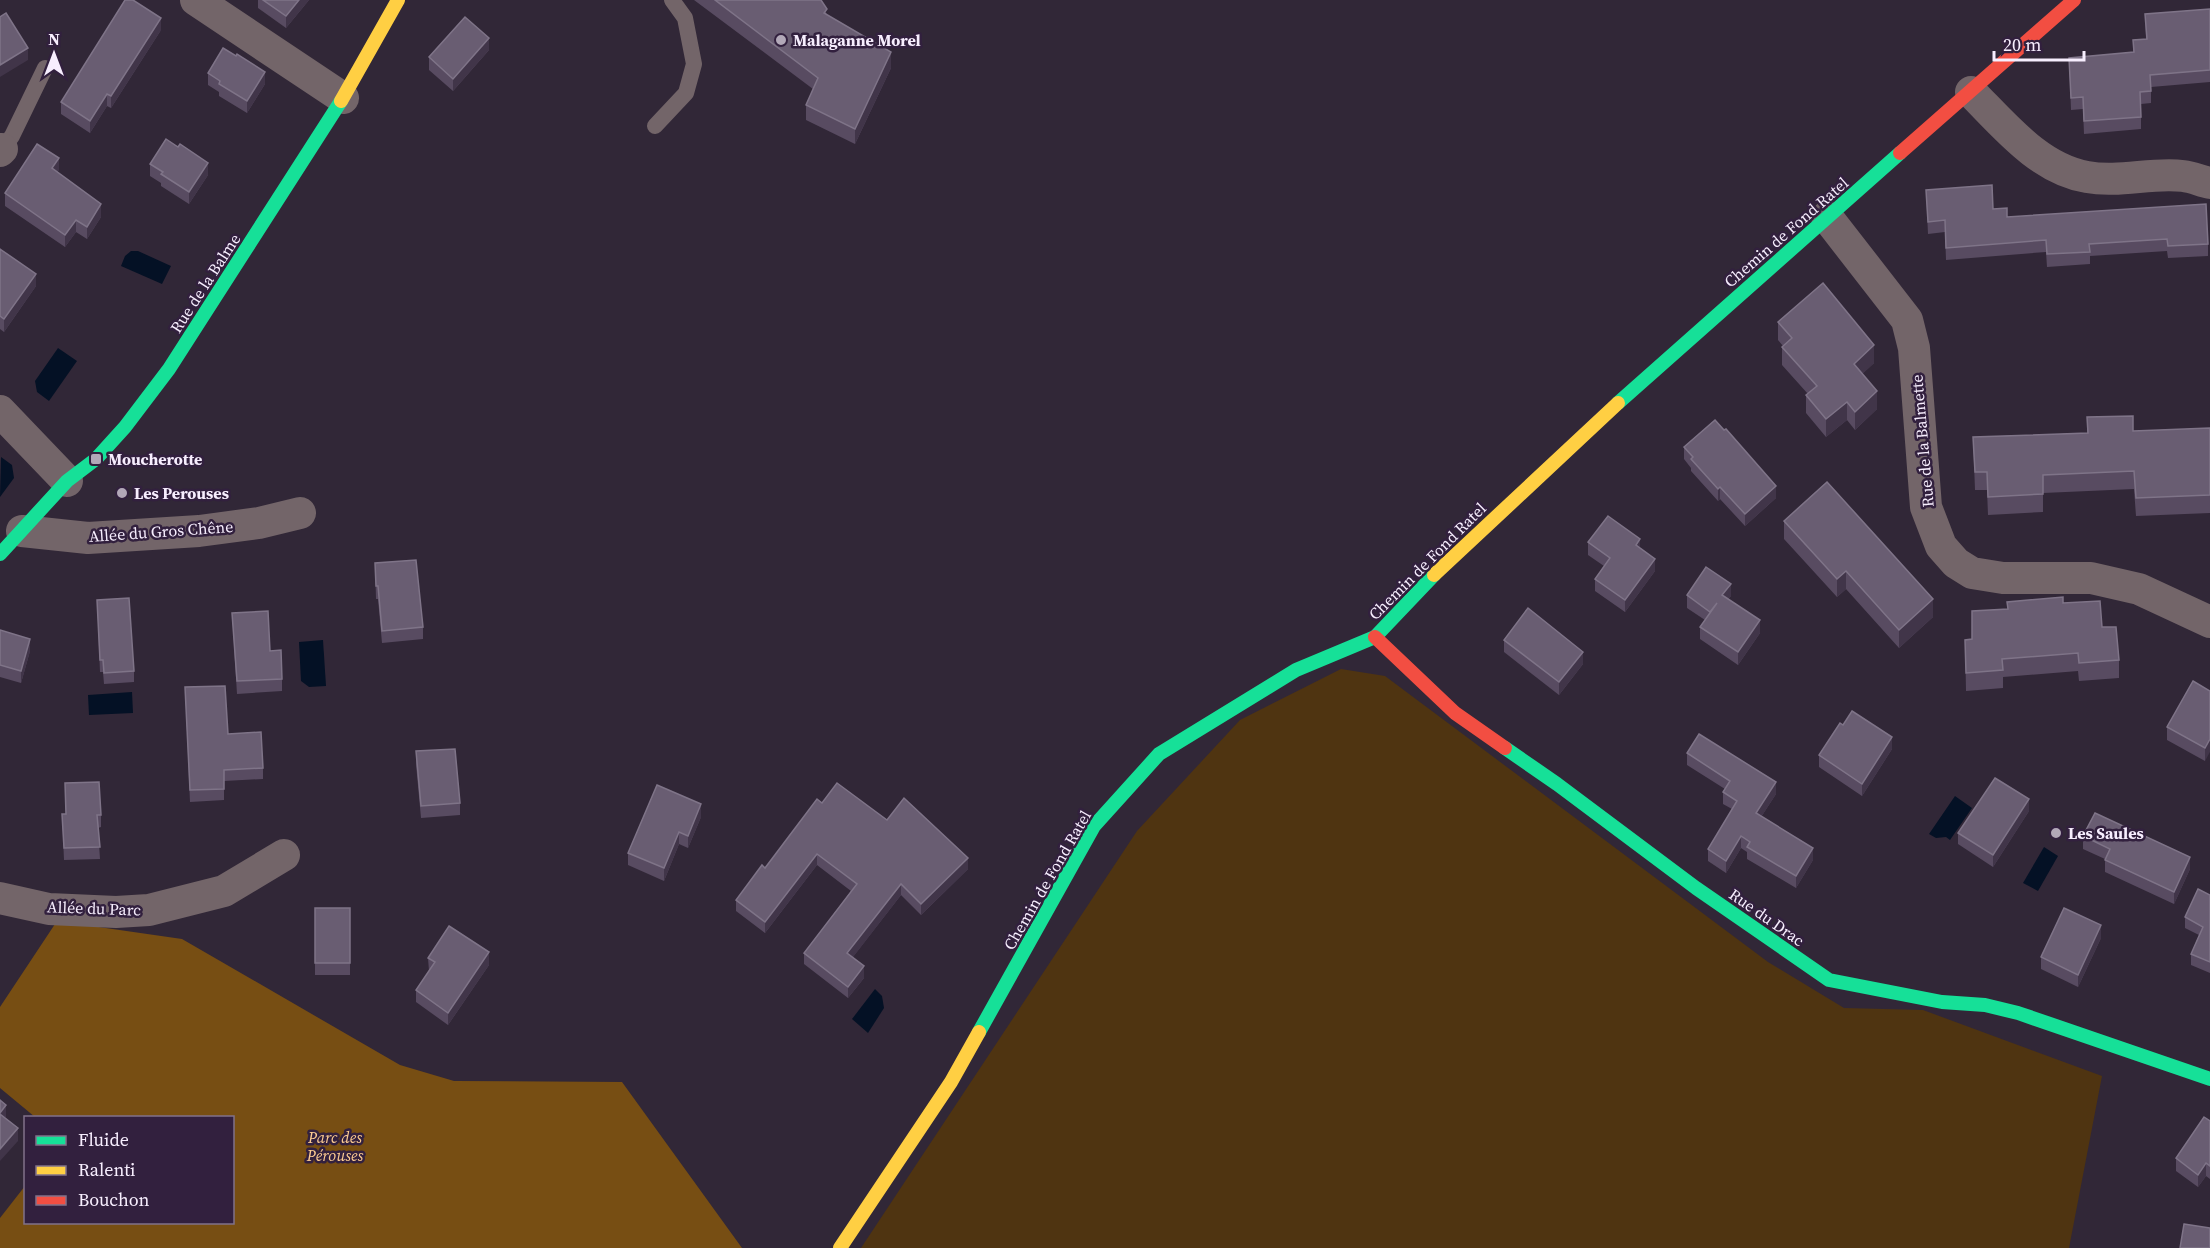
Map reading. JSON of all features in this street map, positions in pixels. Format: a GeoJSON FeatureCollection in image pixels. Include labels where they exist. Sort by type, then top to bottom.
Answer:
{"type":"FeatureCollection","features":[{"type":"Feature","properties":{"kind":"street"},"geometry":{"type":"LineString","coordinates":[[196,0],[343,98]]}},
{"type":"Feature","properties":{"kind":"street","name":"Rue de la Balme"},"geometry":{"type":"LineString","coordinates":[[0,554],[67,481],[96,459],[125,427],[169,369],[343,98],[398,0]]}},
{"type":"Feature","properties":{"kind":"street","name":"Chemin de Fond Ratel"},"geometry":{"type":"LineString","coordinates":[[840,1248],[951,1082],[1094,826],[1159,754],[1296,670],[1376,637],[1457,551],[1645,378],[2074,0]]}},
{"type":"Feature","properties":{"kind":"street"},"geometry":{"type":"LineString","coordinates":[[1971,92],[2028,148],[2055,166],[2087,177],[2183,176],[2210,183]]}},
{"type":"Feature","properties":{"kind":"street","name":"Rue de la Balmette"},"geometry":{"type":"LineString","coordinates":[[1827,217],[1907,320],[1914,348],[1926,507],[1941,546],[1956,563],[1972,573],[2003,578],[2091,578],[2139,589],[2210,622]]}},
{"type":"Feature","properties":{"kind":"street"},"geometry":{"type":"LineString","coordinates":[[0,411],[67,481]]}},
{"type":"Feature","properties":{"kind":"street","name":"Allée du Gros Chêne"},"geometry":{"type":"LineString","coordinates":[[22,531],[88,538],[188,532],[259,524],[300,513]]}},
{"type":"Feature","properties":{"kind":"street","name":"Rue du Drac"},"geometry":{"type":"LineString","coordinates":[[1376,637],[1455,713],[1557,784],[1696,888],[1829,980],[1942,1002],[1984,1005],[2018,1013],[2210,1079]]}},
{"type":"Feature","properties":{"kind":"street","name":"Allée du Parc"},"geometry":{"type":"LineString","coordinates":[[0,898],[49,909],[116,912],[149,910],[224,891],[284,855]]}},
{"type":"Feature","properties":{"kind":"lane"},"geometry":{"type":"LineString","coordinates":[[655,126],[686,93],[694,64],[685,18],[672,0]]}},
{"type":"Feature","properties":{"kind":"lane"},"geometry":{"type":"LineString","coordinates":[[1,150],[12,136],[45,68]]}},
{"type":"Feature","properties":{"kind":"shaded area"},"geometry":{"type":"Polygon","coordinates":[[[1341,669],[1385,676],[1768,962],[1844,1008],[1923,1010],[2102,1076],[2069,1248],[861,1248],[1137,831],[1240,720],[1341,669]]]}},
{"type":"Feature","properties":{"kind":"green space","name":"Parc des Pérouses"},"geometry":{"type":"Polygon","coordinates":[[[57,921],[182,939],[400,1065],[454,1081],[622,1082],[742,1248],[0,1248],[0,1218],[24,1187],[24,1224],[234,1224],[234,1116],[34,1116],[0,1088],[0,1007],[57,921]]]}},
{"type":"Feature","properties":{"kind":"water"},"geometry":{"type":"Polygon","coordinates":[[[131,251],[138,251],[171,266],[162,284],[121,266],[125,256],[131,251]]]}},
{"type":"Feature","properties":{"kind":"water"},"geometry":{"type":"Polygon","coordinates":[[[58,348],[77,361],[49,401],[37,392],[35,381],[58,348]]]}},
{"type":"Feature","properties":{"kind":"water"},"geometry":{"type":"Polygon","coordinates":[[[1,457],[12,465],[14,478],[0,497],[1,457]]]}},
{"type":"Feature","properties":{"kind":"water"},"geometry":{"type":"Polygon","coordinates":[[[323,640],[326,686],[309,687],[301,681],[299,642],[323,640]]]}},
{"type":"Feature","properties":{"kind":"water"},"geometry":{"type":"Polygon","coordinates":[[[132,692],[133,713],[89,715],[88,695],[132,692]]]}},
{"type":"Feature","properties":{"kind":"water"},"geometry":{"type":"Polygon","coordinates":[[[1955,796],[1972,808],[1950,840],[1946,837],[1936,838],[1929,834],[1955,796]]]}},
{"type":"Feature","properties":{"kind":"water"},"geometry":{"type":"Polygon","coordinates":[[[2044,847],[2058,856],[2038,891],[2023,883],[2044,847]]]}},
{"type":"Feature","properties":{"kind":"water"},"geometry":{"type":"Polygon","coordinates":[[[875,989],[882,996],[884,1008],[868,1033],[852,1019],[875,989]]]}},
{"type":"Feature","properties":{"kind":"building"},"geometry":{"type":"Polygon","coordinates":[[[125,0],[133,0],[161,18],[111,96],[107,94],[90,121],[61,102],[125,0]]]}},
{"type":"Feature","properties":{"kind":"building"},"geometry":{"type":"Polygon","coordinates":[[[263,0],[299,0],[286,16],[263,0]]]}},
{"type":"Feature","properties":{"kind":"building"},"geometry":{"type":"Polygon","coordinates":[[[715,0],[821,0],[827,9],[824,13],[891,52],[855,129],[806,105],[818,78],[715,0]]]}},
{"type":"Feature","properties":{"kind":"building"},"geometry":{"type":"Polygon","coordinates":[[[2210,9],[2210,70],[2150,75],[2151,91],[2140,92],[2141,117],[2084,121],[2083,97],[2071,98],[2069,58],[2134,52],[2133,40],[2147,39],[2145,14],[2210,9]]]}},
{"type":"Feature","properties":{"kind":"building"},"geometry":{"type":"Polygon","coordinates":[[[6,13],[28,48],[0,65],[0,17],[6,13]]]}},
{"type":"Feature","properties":{"kind":"building"},"geometry":{"type":"Polygon","coordinates":[[[465,17],[489,38],[453,79],[429,57],[465,17]]]}},
{"type":"Feature","properties":{"kind":"building"},"geometry":{"type":"Polygon","coordinates":[[[223,48],[265,72],[247,101],[219,84],[220,81],[208,73],[223,48]]]}},
{"type":"Feature","properties":{"kind":"building"},"geometry":{"type":"Polygon","coordinates":[[[166,139],[178,147],[180,144],[208,163],[189,192],[150,164],[166,139]]]}},
{"type":"Feature","properties":{"kind":"building"},"geometry":{"type":"Polygon","coordinates":[[[37,144],[59,158],[52,168],[101,204],[87,227],[76,220],[65,235],[5,193],[37,144]]]}},
{"type":"Feature","properties":{"kind":"building"},"geometry":{"type":"Polygon","coordinates":[[[1992,185],[1993,209],[2007,208],[2007,217],[2206,204],[2208,244],[2168,246],[2167,239],[2089,244],[2090,252],[2047,254],[2046,240],[1946,248],[1945,220],[1928,222],[1926,190],[1992,185]]]}},
{"type":"Feature","properties":{"kind":"building"},"geometry":{"type":"Polygon","coordinates":[[[0,249],[36,274],[4,319],[0,316],[0,249]]]}},
{"type":"Feature","properties":{"kind":"building"},"geometry":{"type":"Polygon","coordinates":[[[1823,283],[1874,345],[1854,364],[1877,391],[1855,412],[1847,402],[1826,419],[1806,395],[1817,386],[1782,347],[1792,338],[1778,322],[1823,283]]]}},
{"type":"Feature","properties":{"kind":"building"},"geometry":{"type":"Polygon","coordinates":[[[2133,416],[2133,431],[2210,428],[2210,495],[2136,498],[2134,471],[2043,475],[2043,494],[1988,497],[1987,472],[1975,472],[1973,437],[2088,433],[2087,417],[2133,416]]]}},
{"type":"Feature","properties":{"kind":"building"},"geometry":{"type":"Polygon","coordinates":[[[1715,420],[1724,430],[1726,429],[1776,486],[1745,514],[1720,487],[1718,489],[1691,459],[1693,457],[1684,447],[1715,420]]]}},
{"type":"Feature","properties":{"kind":"building"},"geometry":{"type":"Polygon","coordinates":[[[1827,482],[1933,599],[1899,630],[1846,571],[1837,579],[1784,521],[1827,482]]]}},
{"type":"Feature","properties":{"kind":"building"},"geometry":{"type":"Polygon","coordinates":[[[1608,516],[1640,539],[1636,545],[1655,559],[1625,600],[1595,579],[1610,558],[1588,542],[1608,516]]]}},
{"type":"Feature","properties":{"kind":"building"},"geometry":{"type":"Polygon","coordinates":[[[416,560],[423,627],[382,631],[375,563],[416,560]]]}},
{"type":"Feature","properties":{"kind":"building"},"geometry":{"type":"Polygon","coordinates":[[[1706,567],[1731,584],[1722,595],[1760,620],[1738,652],[1700,627],[1717,603],[1710,612],[1687,595],[1706,567]]]}},
{"type":"Feature","properties":{"kind":"building"},"geometry":{"type":"Polygon","coordinates":[[[2063,597],[2063,603],[2100,601],[2102,627],[2116,627],[2119,660],[2079,663],[2078,653],[2002,659],[2003,670],[1966,673],[1965,640],[1972,639],[1972,611],[2008,609],[2007,602],[2063,597]]]}},
{"type":"Feature","properties":{"kind":"building"},"geometry":{"type":"Polygon","coordinates":[[[129,598],[134,671],[104,673],[103,660],[100,660],[97,600],[129,598]]]}},
{"type":"Feature","properties":{"kind":"building"},"geometry":{"type":"Polygon","coordinates":[[[1528,608],[1583,652],[1559,682],[1504,640],[1528,608]]]}},
{"type":"Feature","properties":{"kind":"building"},"geometry":{"type":"Polygon","coordinates":[[[268,611],[270,651],[281,650],[282,679],[237,681],[232,613],[268,611]]]}},
{"type":"Feature","properties":{"kind":"building"},"geometry":{"type":"Polygon","coordinates":[[[0,630],[30,639],[21,671],[0,665],[0,630]]]}},
{"type":"Feature","properties":{"kind":"building"},"geometry":{"type":"Polygon","coordinates":[[[2193,681],[2210,691],[2210,739],[2205,748],[2167,727],[2193,681]]]}},
{"type":"Feature","properties":{"kind":"building"},"geometry":{"type":"Polygon","coordinates":[[[225,686],[228,734],[261,732],[263,768],[224,770],[224,789],[190,790],[185,687],[225,686]]]}},
{"type":"Feature","properties":{"kind":"building"},"geometry":{"type":"Polygon","coordinates":[[[1852,711],[1892,737],[1862,784],[1819,755],[1840,723],[1843,725],[1852,711]]]}},
{"type":"Feature","properties":{"kind":"building"},"geometry":{"type":"Polygon","coordinates":[[[1699,734],[1776,782],[1756,813],[1813,848],[1796,876],[1747,847],[1750,842],[1741,836],[1726,861],[1708,849],[1737,801],[1723,792],[1730,781],[1687,753],[1699,734]]]}},
{"type":"Feature","properties":{"kind":"building"},"geometry":{"type":"Polygon","coordinates":[[[455,749],[460,803],[421,806],[416,751],[455,749]]]}},
{"type":"Feature","properties":{"kind":"building"},"geometry":{"type":"Polygon","coordinates":[[[1995,778],[2029,799],[1993,855],[1958,833],[1995,778]]]}},
{"type":"Feature","properties":{"kind":"building"},"geometry":{"type":"Polygon","coordinates":[[[99,782],[101,815],[97,815],[100,847],[64,848],[62,814],[66,814],[65,783],[99,782]]]}},
{"type":"Feature","properties":{"kind":"building"},"geometry":{"type":"Polygon","coordinates":[[[837,783],[887,820],[904,798],[968,858],[921,904],[901,884],[847,953],[864,966],[848,987],[804,953],[857,884],[817,854],[765,922],[736,900],[762,865],[765,868],[817,799],[822,803],[837,783]]]}},
{"type":"Feature","properties":{"kind":"building"},"geometry":{"type":"Polygon","coordinates":[[[657,785],[701,804],[688,836],[679,832],[664,868],[628,853],[657,785]]]}},
{"type":"Feature","properties":{"kind":"building"},"geometry":{"type":"Polygon","coordinates":[[[2095,813],[2190,857],[2174,892],[2105,860],[2110,849],[2083,836],[2095,813]]]}},
{"type":"Feature","properties":{"kind":"building"},"geometry":{"type":"Polygon","coordinates":[[[2198,889],[2210,895],[2210,962],[2191,954],[2203,927],[2185,917],[2198,889]]]}},
{"type":"Feature","properties":{"kind":"building"},"geometry":{"type":"Polygon","coordinates":[[[315,908],[350,908],[350,963],[315,963],[315,908]]]}},
{"type":"Feature","properties":{"kind":"building"},"geometry":{"type":"Polygon","coordinates":[[[2064,908],[2101,925],[2078,975],[2041,957],[2064,908]]]}},
{"type":"Feature","properties":{"kind":"building"},"geometry":{"type":"Polygon","coordinates":[[[449,926],[489,952],[448,1013],[416,990],[435,962],[428,958],[449,926]]]}},
{"type":"Feature","properties":{"kind":"building"},"geometry":{"type":"Polygon","coordinates":[[[0,1100],[6,1105],[0,1113],[0,1100]]]}},
{"type":"Feature","properties":{"kind":"building"},"geometry":{"type":"Polygon","coordinates":[[[0,1114],[18,1128],[0,1149],[0,1114]]]}},
{"type":"Feature","properties":{"kind":"building"},"geometry":{"type":"Polygon","coordinates":[[[2204,1117],[2210,1121],[2210,1166],[2206,1163],[2198,1175],[2176,1158],[2204,1117]]]}},
{"type":"Feature","properties":{"kind":"building"},"geometry":{"type":"Polygon","coordinates":[[[2184,1224],[2210,1228],[2210,1248],[2180,1248],[2184,1224]]]}},
{"type":"Feature","properties":{"kind":"traffic: fast"},"geometry":{"type":"LineString","coordinates":[[0,554],[67,481],[96,459],[125,427],[169,369],[341,101]]}},
{"type":"Feature","properties":{"kind":"traffic: fast"},"geometry":{"type":"LineString","coordinates":[[1618,403],[1900,153]]}},
{"type":"Feature","properties":{"kind":"traffic: fast"},"geometry":{"type":"LineString","coordinates":[[979,1032],[1094,826],[1159,754],[1296,670],[1375,637],[1434,575]]}},
{"type":"Feature","properties":{"kind":"traffic: fast"},"geometry":{"type":"LineString","coordinates":[[1505,748],[1696,888],[1829,980],[1942,1002],[1985,1005],[2018,1013],[2210,1079]]}},
{"type":"Feature","properties":{"kind":"traffic: slow"},"geometry":{"type":"LineString","coordinates":[[341,101],[398,0]]}},
{"type":"Feature","properties":{"kind":"traffic: slow"},"geometry":{"type":"LineString","coordinates":[[1434,575],[1618,403]]}},
{"type":"Feature","properties":{"kind":"traffic: slow"},"geometry":{"type":"LineString","coordinates":[[840,1248],[951,1082],[979,1032]]}},
{"type":"Feature","properties":{"kind":"traffic: jam"},"geometry":{"type":"LineString","coordinates":[[1900,153],[2074,0]]}},
{"type":"Feature","properties":{"kind":"traffic: jam"},"geometry":{"type":"LineString","coordinates":[[1375,637],[1455,713],[1505,748]]}},
{"type":"Feature","properties":{"kind":"place","name":"Malaganne Morel"},"geometry":{"type":"Point","coordinates":[781,40]}},
{"type":"Feature","properties":{"kind":"place","name":"Moucherotte"},"geometry":{"type":"Point","coordinates":[96,459]}},
{"type":"Feature","properties":{"kind":"place","name":"Les Perouses"},"geometry":{"type":"Point","coordinates":[122,493]}},
{"type":"Feature","properties":{"kind":"place","name":"Les Saules"},"geometry":{"type":"Point","coordinates":[2056,833]}}]}
